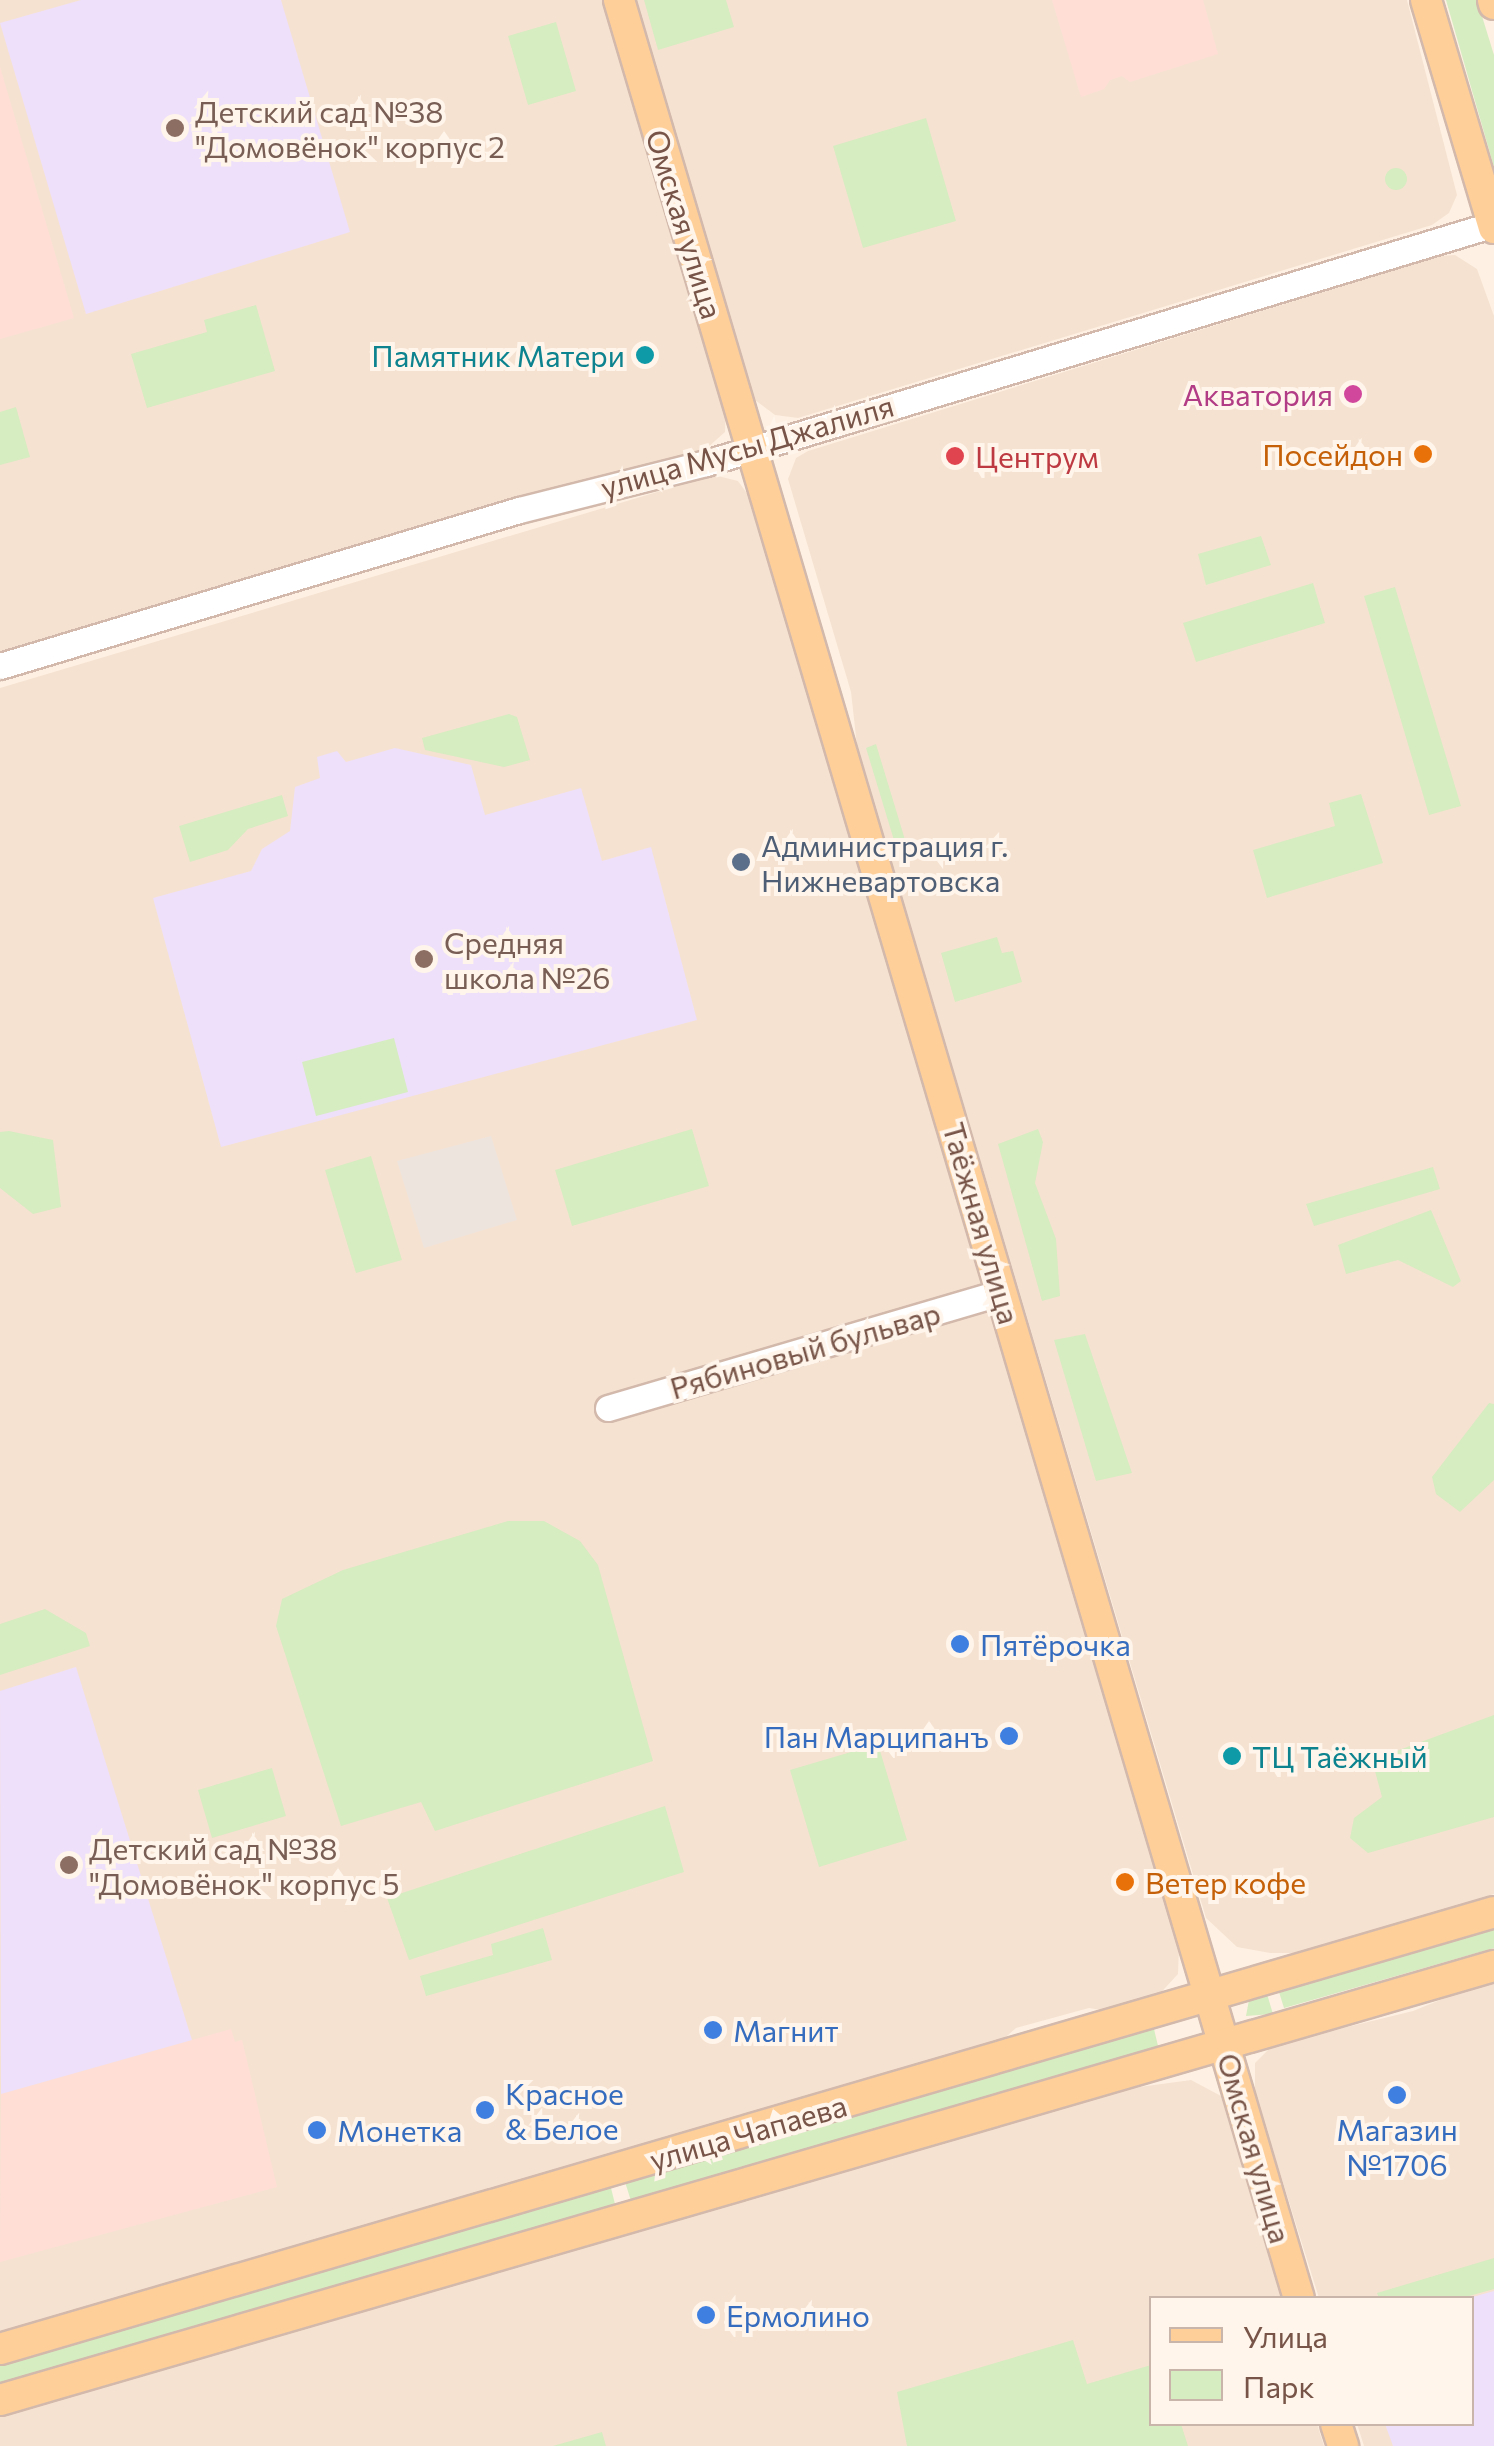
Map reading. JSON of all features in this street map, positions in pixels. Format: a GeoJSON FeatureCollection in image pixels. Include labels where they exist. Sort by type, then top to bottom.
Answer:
{"type":"FeatureCollection","features":[{"type":"Feature","properties":{"kind":"main road","name":"Омская улица"},"geometry":{"type":"LineString","coordinates":[[619,0],[752,449]]}},
{"type":"Feature","properties":{"kind":"main road"},"geometry":{"type":"LineString","coordinates":[[1426,0],[1494,225]]}},
{"type":"Feature","properties":{"kind":"main road","name":"Таёжная улица"},"geometry":{"type":"LineString","coordinates":[[752,449],[1210,1996]]}},
{"type":"Feature","properties":{"kind":"main road","name":"улица Чапаева"},"geometry":{"type":"LineString","coordinates":[[0,2349],[1494,1912]]}},
{"type":"Feature","properties":{"kind":"main road","name":"улица Чапаева"},"geometry":{"type":"LineString","coordinates":[[0,2400],[1494,1966]]}},
{"type":"Feature","properties":{"kind":"main road","name":"Омская улица"},"geometry":{"type":"LineString","coordinates":[[1210,1996],[1298,2296]]}},
{"type":"Feature","properties":{"kind":"street","name":"улица Мусы Джалиля"},"geometry":{"type":"LineString","coordinates":[[0,666],[519,510],[752,449],[1494,225]]}},
{"type":"Feature","properties":{"kind":"street","name":"Рябиновый бульвар"},"geometry":{"type":"LineString","coordinates":[[608,1408],[1002,1292]]}},
{"type":"Feature","properties":{"kind":"shaded area"},"geometry":{"type":"Polygon","coordinates":[[[0,0],[608,0],[726,402],[725,432],[706,449],[0,659],[0,0]]]}},
{"type":"Feature","properties":{"kind":"shaded area","name":"Детский сад №38 \"Домовёнок\" корпус 2"},"geometry":{"type":"Polygon","coordinates":[[[81,0],[281,0],[350,232],[86,314],[0,23],[81,0]]]}},
{"type":"Feature","properties":{"kind":"shaded area"},"geometry":{"type":"Polygon","coordinates":[[[634,0],[1407,0],[1457,195],[1449,213],[1432,225],[798,418],[775,415],[751,397],[634,0]]]}},
{"type":"Feature","properties":{"kind":"shaded area"},"geometry":{"type":"Polygon","coordinates":[[[1052,0],[1203,0],[1218,54],[1130,82],[1122,76],[1110,80],[1104,89],[1081,97],[1052,0]]]}},
{"type":"Feature","properties":{"kind":"shaded area"},"geometry":{"type":"Polygon","coordinates":[[[0,67],[74,318],[0,339],[0,67]]]}},
{"type":"Feature","properties":{"kind":"shaded area"},"geometry":{"type":"Polygon","coordinates":[[[1455,255],[1477,269],[1494,316],[1494,1894],[1300,1953],[1270,1953],[1237,1947],[1206,1918],[857,746],[851,692],[788,479],[796,458],[808,451],[1440,256],[1455,255]]]}},
{"type":"Feature","properties":{"kind":"shaded area"},"geometry":{"type":"Polygon","coordinates":[[[714,475],[738,481],[749,496],[1179,1948],[1178,1974],[1155,1999],[1112,2012],[1089,2008],[1016,2028],[998,2044],[0,2334],[0,688],[714,475]]]}},
{"type":"Feature","properties":{"kind":"shaded area","name":"Средняя школа №26"},"geometry":{"type":"Polygon","coordinates":[[[395,748],[471,765],[485,815],[581,788],[602,861],[651,847],[697,1020],[221,1147],[153,898],[251,871],[262,849],[290,831],[295,787],[320,778],[317,757],[337,751],[346,762],[395,748]]]}},
{"type":"Feature","properties":{"kind":"shaded area"},"geometry":{"type":"Polygon","coordinates":[[[491,1136],[517,1220],[424,1248],[397,1161],[491,1136]]]}},
{"type":"Feature","properties":{"kind":"shaded area","name":"Детский сад №38 \"Домовёнок\" корпус 5"},"geometry":{"type":"Polygon","coordinates":[[[76,1667],[192,2040],[1,2094],[0,1691],[76,1667]]]}},
{"type":"Feature","properties":{"kind":"shaded area"},"geometry":{"type":"Polygon","coordinates":[[[1494,1978],[1494,2446],[1364,2446],[1358,2426],[1474,2426],[1474,2296],[1318,2296],[1255,2093],[1255,2063],[1273,2045],[1413,2011],[1494,1978]]]}},
{"type":"Feature","properties":{"kind":"shaded area"},"geometry":{"type":"Polygon","coordinates":[[[231,2029],[235,2042],[242,2040],[277,2187],[0,2262],[1,2094],[231,2029]]]}},
{"type":"Feature","properties":{"kind":"shaded area"},"geometry":{"type":"Polygon","coordinates":[[[1191,2080],[1221,2096],[1280,2296],[1149,2296],[1149,2426],[1318,2426],[1324,2446],[0,2446],[0,2416],[1117,2090],[1191,2080]]]}},
{"type":"Feature","properties":{"kind":"shaded area"},"geometry":{"type":"Polygon","coordinates":[[[1494,2291],[1494,2446],[1393,2446],[1386,2426],[1474,2426],[1474,2297],[1494,2291]]]}},
{"type":"Feature","properties":{"kind":"green space"},"geometry":{"type":"Polygon","coordinates":[[[644,0],[726,0],[734,27],[658,50],[644,0]]]}},
{"type":"Feature","properties":{"kind":"green space"},"geometry":{"type":"Polygon","coordinates":[[[1446,0],[1477,0],[1494,55],[1494,167],[1446,0]]]}},
{"type":"Feature","properties":{"kind":"green space"},"geometry":{"type":"Polygon","coordinates":[[[556,22],[576,91],[528,105],[508,36],[556,22]]]}},
{"type":"Feature","properties":{"kind":"green space"},"geometry":{"type":"Polygon","coordinates":[[[926,118],[956,221],[863,248],[833,146],[926,118]]]}},
{"type":"Feature","properties":{"kind":"green space"},"geometry":{"type":"Polygon","coordinates":[[[1392,168],[1400,168],[1407,179],[1400,190],[1392,190],[1385,183],[1385,175],[1392,168]]]}},
{"type":"Feature","properties":{"kind":"green space"},"geometry":{"type":"Polygon","coordinates":[[[256,305],[275,371],[147,408],[131,354],[207,332],[204,320],[256,305]]]}},
{"type":"Feature","properties":{"kind":"green space"},"geometry":{"type":"Polygon","coordinates":[[[16,407],[30,457],[0,465],[0,412],[16,407]]]}},
{"type":"Feature","properties":{"kind":"green space"},"geometry":{"type":"Polygon","coordinates":[[[1261,536],[1271,565],[1206,585],[1198,554],[1261,536]]]}},
{"type":"Feature","properties":{"kind":"green space"},"geometry":{"type":"Polygon","coordinates":[[[1313,583],[1325,623],[1196,662],[1183,623],[1313,583]]]}},
{"type":"Feature","properties":{"kind":"green space"},"geometry":{"type":"Polygon","coordinates":[[[1395,587],[1461,806],[1429,815],[1364,596],[1395,587]]]}},
{"type":"Feature","properties":{"kind":"green space"},"geometry":{"type":"Polygon","coordinates":[[[509,714],[517,717],[530,760],[504,767],[425,750],[422,738],[509,714]]]}},
{"type":"Feature","properties":{"kind":"green space"},"geometry":{"type":"Polygon","coordinates":[[[876,744],[906,843],[896,847],[866,748],[876,744]]]}},
{"type":"Feature","properties":{"kind":"green space"},"geometry":{"type":"Polygon","coordinates":[[[1361,794],[1383,863],[1267,898],[1253,850],[1335,826],[1329,803],[1361,794]]]}},
{"type":"Feature","properties":{"kind":"green space"},"geometry":{"type":"Polygon","coordinates":[[[282,795],[288,816],[248,829],[228,850],[190,862],[179,826],[282,795]]]}},
{"type":"Feature","properties":{"kind":"green space"},"geometry":{"type":"Polygon","coordinates":[[[997,937],[1002,953],[1013,951],[1022,982],[955,1002],[941,953],[997,937]]]}},
{"type":"Feature","properties":{"kind":"green space"},"geometry":{"type":"Polygon","coordinates":[[[394,1038],[408,1092],[316,1116],[302,1062],[394,1038]]]}},
{"type":"Feature","properties":{"kind":"green space"},"geometry":{"type":"Polygon","coordinates":[[[692,1129],[709,1186],[572,1226],[555,1170],[692,1129]]]}},
{"type":"Feature","properties":{"kind":"green space"},"geometry":{"type":"Polygon","coordinates":[[[1038,1129],[1043,1142],[1035,1183],[1056,1239],[1060,1296],[1042,1301],[998,1144],[1038,1129]]]}},
{"type":"Feature","properties":{"kind":"green space"},"geometry":{"type":"Polygon","coordinates":[[[0,1132],[53,1140],[61,1207],[33,1214],[0,1188],[0,1132]]]}},
{"type":"Feature","properties":{"kind":"green space"},"geometry":{"type":"Polygon","coordinates":[[[371,1156],[402,1260],[356,1273],[325,1170],[371,1156]]]}},
{"type":"Feature","properties":{"kind":"green space"},"geometry":{"type":"Polygon","coordinates":[[[1433,1167],[1440,1189],[1314,1226],[1306,1204],[1433,1167]]]}},
{"type":"Feature","properties":{"kind":"green space"},"geometry":{"type":"Polygon","coordinates":[[[1431,1210],[1461,1281],[1453,1287],[1398,1260],[1346,1274],[1338,1245],[1431,1210]]]}},
{"type":"Feature","properties":{"kind":"green space"},"geometry":{"type":"Polygon","coordinates":[[[1085,1334],[1132,1473],[1096,1481],[1054,1340],[1085,1334]]]}},
{"type":"Feature","properties":{"kind":"green space"},"geometry":{"type":"Polygon","coordinates":[[[1489,1403],[1494,1404],[1494,1480],[1460,1512],[1436,1494],[1432,1477],[1489,1403]]]}},
{"type":"Feature","properties":{"kind":"green space"},"geometry":{"type":"Polygon","coordinates":[[[508,1521],[544,1521],[580,1541],[598,1565],[653,1761],[435,1831],[421,1802],[341,1826],[276,1626],[282,1599],[343,1570],[508,1521]]]}},
{"type":"Feature","properties":{"kind":"green space"},"geometry":{"type":"Polygon","coordinates":[[[45,1609],[86,1633],[90,1646],[0,1675],[0,1624],[45,1609]]]}},
{"type":"Feature","properties":{"kind":"green space"},"geometry":{"type":"Polygon","coordinates":[[[1494,1715],[1494,1817],[1368,1853],[1350,1838],[1354,1818],[1382,1797],[1372,1760],[1494,1715]]]}},
{"type":"Feature","properties":{"kind":"green space"},"geometry":{"type":"Polygon","coordinates":[[[878,1744],[907,1840],[819,1867],[790,1770],[878,1744]]]}},
{"type":"Feature","properties":{"kind":"green space"},"geometry":{"type":"Polygon","coordinates":[[[272,1768],[286,1816],[212,1838],[198,1790],[272,1768]]]}},
{"type":"Feature","properties":{"kind":"green space"},"geometry":{"type":"Polygon","coordinates":[[[665,1806],[684,1872],[409,1960],[387,1898],[665,1806]]]}},
{"type":"Feature","properties":{"kind":"green space"},"geometry":{"type":"Polygon","coordinates":[[[543,1928],[552,1960],[426,1996],[420,1976],[493,1955],[491,1944],[543,1928]]]}},
{"type":"Feature","properties":{"kind":"green space"},"geometry":{"type":"Polygon","coordinates":[[[1494,1929],[1494,1948],[1284,2008],[1279,1992],[1494,1929]]]}},
{"type":"Feature","properties":{"kind":"green space"},"geometry":{"type":"Polygon","coordinates":[[[1267,1994],[1273,2014],[1246,2016],[1249,2000],[1267,1994]]]}},
{"type":"Feature","properties":{"kind":"green space"},"geometry":{"type":"Polygon","coordinates":[[[1154,2029],[1159,2050],[632,2204],[625,2182],[1154,2029]]]}},
{"type":"Feature","properties":{"kind":"green space"},"geometry":{"type":"Polygon","coordinates":[[[611,2188],[616,2208],[0,2385],[0,2362],[611,2188]]]}},
{"type":"Feature","properties":{"kind":"green space"},"geometry":{"type":"Polygon","coordinates":[[[1494,2258],[1494,2289],[1469,2296],[1377,2293],[1494,2258]]]}},
{"type":"Feature","properties":{"kind":"green space"},"geometry":{"type":"Polygon","coordinates":[[[1073,2340],[1087,2384],[1149,2366],[1149,2426],[1182,2426],[1188,2446],[907,2446],[897,2392],[1073,2340]]]}},
{"type":"Feature","properties":{"kind":"green space"},"geometry":{"type":"Polygon","coordinates":[[[602,2432],[606,2446],[553,2446],[602,2432]]]}},
{"type":"Feature","properties":{"kind":"place","name":"Детский сад №38 \"Домовёнок\" корпус 2"},"geometry":{"type":"Point","coordinates":[175,128]}},
{"type":"Feature","properties":{"kind":"place","name":"Памятник Матери"},"geometry":{"type":"Point","coordinates":[645,355]}},
{"type":"Feature","properties":{"kind":"place","name":"Акватория"},"geometry":{"type":"Point","coordinates":[1353,394]}},
{"type":"Feature","properties":{"kind":"place","name":"Посейдон"},"geometry":{"type":"Point","coordinates":[1423,454]}},
{"type":"Feature","properties":{"kind":"place","name":"Центрум"},"geometry":{"type":"Point","coordinates":[955,456]}},
{"type":"Feature","properties":{"kind":"place","name":"Администрация г. Нижневартовска"},"geometry":{"type":"Point","coordinates":[741,862]}},
{"type":"Feature","properties":{"kind":"place","name":"Средняя школа №26"},"geometry":{"type":"Point","coordinates":[424,959]}},
{"type":"Feature","properties":{"kind":"place","name":"Пятёрочка"},"geometry":{"type":"Point","coordinates":[960,1644]}},
{"type":"Feature","properties":{"kind":"place","name":"Пан Марципанъ"},"geometry":{"type":"Point","coordinates":[1009,1736]}},
{"type":"Feature","properties":{"kind":"place","name":"ТЦ Таёжный"},"geometry":{"type":"Point","coordinates":[1232,1756]}},
{"type":"Feature","properties":{"kind":"place","name":"Детский сад №38 \"Домовёнок\" корпус 5"},"geometry":{"type":"Point","coordinates":[69,1865]}},
{"type":"Feature","properties":{"kind":"place","name":"Ветер кофе"},"geometry":{"type":"Point","coordinates":[1125,1882]}},
{"type":"Feature","properties":{"kind":"place","name":"Магнит"},"geometry":{"type":"Point","coordinates":[713,2030]}},
{"type":"Feature","properties":{"kind":"place","name":"Магазин №1706"},"geometry":{"type":"Point","coordinates":[1397,2095]}},
{"type":"Feature","properties":{"kind":"place","name":"Красное & Белое"},"geometry":{"type":"Point","coordinates":[485,2110]}},
{"type":"Feature","properties":{"kind":"place","name":"Монетка"},"geometry":{"type":"Point","coordinates":[317,2130]}},
{"type":"Feature","properties":{"kind":"place","name":"Ермолино"},"geometry":{"type":"Point","coordinates":[706,2315]}}]}
